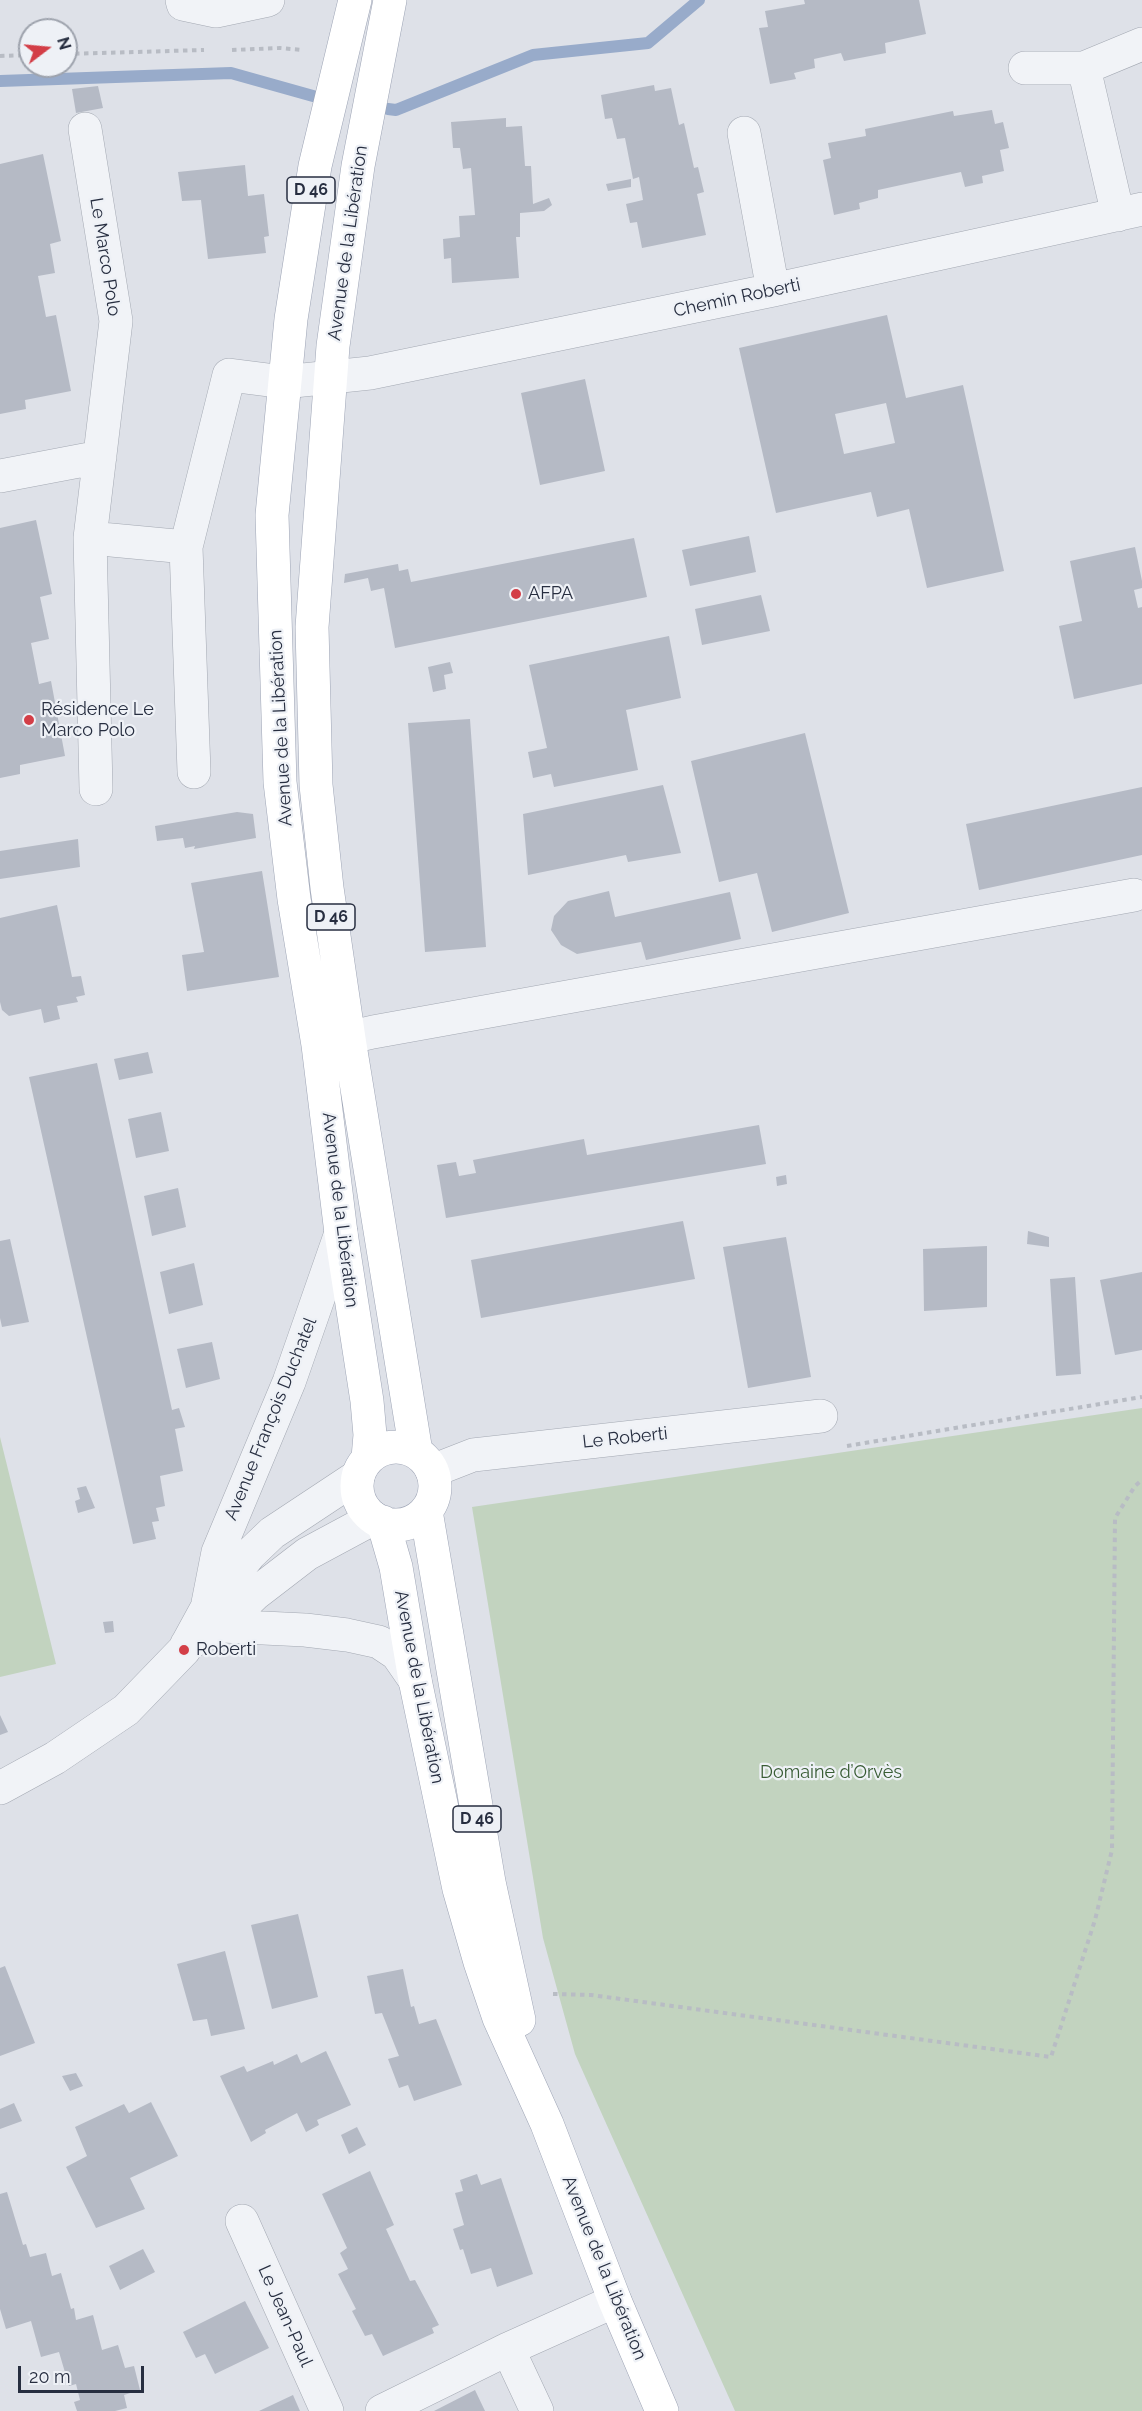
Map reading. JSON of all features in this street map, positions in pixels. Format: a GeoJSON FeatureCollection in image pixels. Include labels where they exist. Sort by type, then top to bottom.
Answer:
{"type":"FeatureCollection","features":[{"type":"Feature","properties":{"kind":"main road","name":"Avenue de la Libération"},"geometry":{"type":"LineString","coordinates":[[355,0],[315,166],[291,319],[284,382],[272,515],[280,782],[294,899],[333,1042],[424,1462]]}},
{"type":"Feature","properties":{"kind":"main road","name":"Avenue de la Libération"},"geometry":{"type":"LineString","coordinates":[[363,1467],[370,1435],[367,1401],[341,1233],[327,888],[316,785],[312,627],[330,377],[358,166],[387,3]]}},
{"type":"Feature","properties":{"kind":"main road"},"geometry":{"type":"LineString","coordinates":[[400,1447],[424,1462],[435,1485],[426,1511],[414,1520],[398,1524],[379,1520],[365,1510],[359,1500],[357,1488],[363,1467],[383,1449],[400,1447]]}},
{"type":"Feature","properties":{"kind":"main road","name":"Avenue de la Libération"},"geometry":{"type":"LineString","coordinates":[[426,1511],[486,1870],[512,1993],[547,2124]]}},
{"type":"Feature","properties":{"kind":"main road","name":"Avenue de la Libération"},"geometry":{"type":"LineString","coordinates":[[379,1520],[396,1567],[415,1680],[459,1889],[480,1962],[499,2018],[547,2124],[615,2301],[662,2411]]}},
{"type":"Feature","properties":{"kind":"street"},"geometry":{"type":"LineString","coordinates":[[182,0],[183,4],[216,10],[268,0]]}},
{"type":"Feature","properties":{"kind":"street"},"geometry":{"type":"LineString","coordinates":[[1025,68],[1084,68],[1142,44]]}},
{"type":"Feature","properties":{"kind":"street"},"geometry":{"type":"LineString","coordinates":[[1084,68],[1130,212]]}},
{"type":"Feature","properties":{"kind":"street","name":"Le Marco Polo"},"geometry":{"type":"LineString","coordinates":[[85,129],[116,321],[90,538],[96,789]]}},
{"type":"Feature","properties":{"kind":"street"},"geometry":{"type":"LineString","coordinates":[[744,133],[773,290]]}},
{"type":"Feature","properties":{"kind":"street","name":"Chemin Roberti"},"geometry":{"type":"LineString","coordinates":[[186,547],[229,375],[284,382],[391,369],[773,290],[1130,212]]}},
{"type":"Feature","properties":{"kind":"street"},"geometry":{"type":"LineString","coordinates":[[0,476],[100,457]]}},
{"type":"Feature","properties":{"kind":"street"},"geometry":{"type":"LineString","coordinates":[[90,538],[186,547],[194,772]]}},
{"type":"Feature","properties":{"kind":"street"},"geometry":{"type":"LineString","coordinates":[[333,1042],[373,1032],[1134,895]]}},
{"type":"Feature","properties":{"kind":"street","name":"Avenue François Duchatel"},"geometry":{"type":"LineString","coordinates":[[215,1616],[218,1552],[289,1382],[341,1233]]}},
{"type":"Feature","properties":{"kind":"street","name":"Le Roberti"},"geometry":{"type":"LineString","coordinates":[[424,1462],[821,1416]]}},
{"type":"Feature","properties":{"kind":"street","name":"Avenue François Duchatel"},"geometry":{"type":"LineString","coordinates":[[0,1788],[55,1758],[126,1710],[215,1616],[250,1554],[272,1533],[363,1467]]}},
{"type":"Feature","properties":{"kind":"street","name":"Avenue François Duchatel"},"geometry":{"type":"LineString","coordinates":[[215,1616],[255,1594],[307,1554],[379,1520]]}},
{"type":"Feature","properties":{"kind":"street"},"geometry":{"type":"LineString","coordinates":[[215,1616],[347,1635],[379,1642],[397,1653],[415,1680]]}},
{"type":"Feature","properties":{"kind":"street","name":"Le Jean-Paul"},"geometry":{"type":"LineString","coordinates":[[242,2220],[327,2411]]}},
{"type":"Feature","properties":{"kind":"street"},"geometry":{"type":"LineString","coordinates":[[382,2411],[508,2349],[615,2301]]}},
{"type":"Feature","properties":{"kind":"street"},"geometry":{"type":"LineString","coordinates":[[508,2349],[537,2411]]}},
{"type":"Feature","properties":{"kind":"path"},"geometry":{"type":"LineString","coordinates":[[221,50],[280,48],[342,54]]}},
{"type":"Feature","properties":{"kind":"path"},"geometry":{"type":"LineString","coordinates":[[78,54],[209,50]]}},
{"type":"Feature","properties":{"kind":"path"},"geometry":{"type":"LineString","coordinates":[[0,56],[18,55]]}},
{"type":"Feature","properties":{"kind":"path"},"geometry":{"type":"LineString","coordinates":[[821,1416],[845,1446],[1142,1397]]}},
{"type":"Feature","properties":{"kind":"path"},"geometry":{"type":"LineString","coordinates":[[512,1993],[591,1995],[1051,2057],[1095,1920],[1112,1850],[1115,1518],[1135,1486],[1142,1480]]}},
{"type":"Feature","properties":{"kind":"green space","name":"Domaine d’Orvès"},"geometry":{"type":"Polygon","coordinates":[[[1142,1408],[1142,2411],[735,2411],[575,2054],[543,1938],[472,1507],[1142,1408]]]}},
{"type":"Feature","properties":{"kind":"green space"},"geometry":{"type":"Polygon","coordinates":[[[0,1437],[56,1664],[0,1677],[0,1437]]]}},
{"type":"Feature","properties":{"kind":"building"},"geometry":{"type":"Polygon","coordinates":[[[804,0],[919,0],[926,34],[885,43],[886,53],[844,61],[841,53],[814,59],[815,68],[794,73],[796,79],[770,84],[759,28],[768,27],[765,11],[805,4],[804,0]]]}},
{"type":"Feature","properties":{"kind":"building"},"geometry":{"type":"Polygon","coordinates":[[[654,85],[655,91],[671,88],[679,125],[684,123],[694,168],[698,167],[704,192],[697,194],[706,235],[642,248],[637,222],[630,223],[626,204],[643,200],[639,177],[633,179],[625,138],[617,139],[612,118],[605,119],[601,95],[654,85]]]}},
{"type":"Feature","properties":{"kind":"building"},"geometry":{"type":"Polygon","coordinates":[[[98,86],[103,108],[76,113],[72,89],[98,86]]]}},
{"type":"Feature","properties":{"kind":"building"},"geometry":{"type":"Polygon","coordinates":[[[992,110],[995,124],[1003,122],[1009,148],[1000,150],[1004,171],[982,176],[983,183],[965,187],[961,172],[878,190],[878,198],[859,203],[860,209],[834,215],[823,160],[831,158],[828,143],[866,136],[865,129],[953,111],[954,116],[992,110]]]}},
{"type":"Feature","properties":{"kind":"building"},"geometry":{"type":"Polygon","coordinates":[[[506,118],[506,127],[522,126],[525,166],[531,166],[533,204],[549,198],[552,205],[544,211],[520,213],[520,237],[516,237],[519,278],[452,283],[451,258],[444,259],[443,239],[460,237],[459,216],[475,215],[471,168],[463,169],[460,148],[453,148],[451,122],[506,118]]]}},
{"type":"Feature","properties":{"kind":"building"},"geometry":{"type":"Polygon","coordinates":[[[43,154],[61,241],[50,244],[55,273],[38,276],[46,317],[56,315],[71,391],[25,400],[26,409],[0,414],[0,164],[43,154]]]}},
{"type":"Feature","properties":{"kind":"building"},"geometry":{"type":"Polygon","coordinates":[[[245,165],[248,196],[264,194],[269,236],[264,237],[266,253],[208,259],[201,200],[182,201],[178,172],[245,165]]]}},
{"type":"Feature","properties":{"kind":"building"},"geometry":{"type":"Polygon","coordinates":[[[631,179],[631,187],[608,191],[606,184],[631,179]]]}},
{"type":"Feature","properties":{"kind":"building"},"geometry":{"type":"Polygon","coordinates":[[[887,315],[906,398],[963,385],[1004,571],[927,588],[909,509],[877,517],[871,492],[776,513],[739,348],[887,315]],[[886,403],[835,414],[844,454],[895,443],[886,403]]]}},
{"type":"Feature","properties":{"kind":"building"},"geometry":{"type":"Polygon","coordinates":[[[585,379],[605,471],[540,485],[521,393],[585,379]]]}},
{"type":"Feature","properties":{"kind":"building"},"geometry":{"type":"Polygon","coordinates":[[[36,520],[52,594],[40,597],[49,639],[31,643],[39,684],[51,681],[65,756],[20,765],[20,774],[0,778],[0,528],[36,520]]]}},
{"type":"Feature","properties":{"kind":"building"},"geometry":{"type":"Polygon","coordinates":[[[749,536],[756,572],[690,586],[682,550],[749,536]]]}},
{"type":"Feature","properties":{"kind":"building","name":"AFPA"},"geometry":{"type":"Polygon","coordinates":[[[634,538],[647,597],[395,648],[384,588],[371,591],[368,578],[344,583],[345,574],[398,564],[399,571],[408,569],[411,582],[634,538]]]}},
{"type":"Feature","properties":{"kind":"building"},"geometry":{"type":"Polygon","coordinates":[[[1135,547],[1142,581],[1142,588],[1134,590],[1138,608],[1142,607],[1142,684],[1074,699],[1059,626],[1082,621],[1070,561],[1135,547]]]}},
{"type":"Feature","properties":{"kind":"building"},"geometry":{"type":"Polygon","coordinates":[[[761,595],[770,631],[702,645],[695,609],[761,595]]]}},
{"type":"Feature","properties":{"kind":"building"},"geometry":{"type":"Polygon","coordinates":[[[669,636],[681,698],[626,710],[638,770],[554,787],[551,774],[533,778],[528,752],[547,748],[529,665],[669,636]]]}},
{"type":"Feature","properties":{"kind":"building"},"geometry":{"type":"Polygon","coordinates":[[[450,662],[453,673],[444,675],[446,689],[433,692],[428,667],[450,662]]]}},
{"type":"Feature","properties":{"kind":"building"},"geometry":{"type":"Polygon","coordinates":[[[470,719],[486,947],[425,952],[408,723],[470,719]]]}},
{"type":"Feature","properties":{"kind":"building"},"geometry":{"type":"Polygon","coordinates":[[[805,733],[849,913],[772,932],[757,873],[719,882],[691,761],[805,733]]]}},
{"type":"Feature","properties":{"kind":"building"},"geometry":{"type":"Polygon","coordinates":[[[663,785],[681,853],[628,862],[626,855],[528,875],[523,814],[663,785]]]}},
{"type":"Feature","properties":{"kind":"building"},"geometry":{"type":"Polygon","coordinates":[[[1142,787],[1142,855],[979,890],[966,824],[1142,787]]]}},
{"type":"Feature","properties":{"kind":"building"},"geometry":{"type":"Polygon","coordinates":[[[237,812],[253,814],[256,838],[194,849],[195,846],[185,848],[183,838],[157,841],[155,826],[237,812]]]}},
{"type":"Feature","properties":{"kind":"building"},"geometry":{"type":"Polygon","coordinates":[[[78,839],[80,867],[0,879],[0,851],[78,839]]]}},
{"type":"Feature","properties":{"kind":"building"},"geometry":{"type":"Polygon","coordinates":[[[262,871],[279,977],[187,991],[182,955],[204,952],[191,883],[262,871]]]}},
{"type":"Feature","properties":{"kind":"building"},"geometry":{"type":"Polygon","coordinates":[[[609,891],[615,917],[730,892],[741,939],[646,960],[641,942],[577,954],[561,945],[551,930],[554,916],[568,901],[609,891]]]}},
{"type":"Feature","properties":{"kind":"building"},"geometry":{"type":"Polygon","coordinates":[[[57,905],[72,977],[81,976],[85,995],[76,997],[78,1002],[57,1006],[60,1019],[44,1023],[41,1009],[9,1016],[2,1010],[0,1002],[0,918],[57,905]]]}},
{"type":"Feature","properties":{"kind":"building"},"geometry":{"type":"Polygon","coordinates":[[[148,1052],[153,1073],[119,1080],[114,1059],[148,1052]]]}},
{"type":"Feature","properties":{"kind":"building"},"geometry":{"type":"Polygon","coordinates":[[[97,1063],[172,1410],[179,1408],[185,1427],[175,1429],[183,1471],[160,1476],[165,1506],[156,1508],[159,1521],[152,1522],[156,1539],[133,1544],[29,1077],[97,1063]]]}},
{"type":"Feature","properties":{"kind":"building"},"geometry":{"type":"Polygon","coordinates":[[[161,1112],[169,1151],[136,1158],[128,1119],[161,1112]]]}},
{"type":"Feature","properties":{"kind":"building"},"geometry":{"type":"Polygon","coordinates":[[[759,1125],[766,1164],[446,1218],[437,1165],[456,1162],[459,1176],[476,1173],[473,1160],[584,1139],[587,1155],[759,1125]]]}},
{"type":"Feature","properties":{"kind":"building"},"geometry":{"type":"Polygon","coordinates":[[[786,1175],[787,1184],[777,1186],[776,1177],[786,1175]]]}},
{"type":"Feature","properties":{"kind":"building"},"geometry":{"type":"Polygon","coordinates":[[[178,1188],[186,1227],[152,1236],[144,1196],[178,1188]]]}},
{"type":"Feature","properties":{"kind":"building"},"geometry":{"type":"Polygon","coordinates":[[[683,1221],[695,1279],[481,1318],[471,1260],[683,1221]]]}},
{"type":"Feature","properties":{"kind":"building"},"geometry":{"type":"Polygon","coordinates":[[[1028,1231],[1049,1237],[1049,1247],[1027,1244],[1028,1231]]]}},
{"type":"Feature","properties":{"kind":"building"},"geometry":{"type":"Polygon","coordinates":[[[786,1237],[811,1377],[748,1388],[723,1247],[786,1237]]]}},
{"type":"Feature","properties":{"kind":"building"},"geometry":{"type":"Polygon","coordinates":[[[10,1239],[29,1322],[2,1327],[0,1241],[10,1239]]]}},
{"type":"Feature","properties":{"kind":"building"},"geometry":{"type":"Polygon","coordinates":[[[987,1246],[987,1307],[924,1311],[923,1249],[987,1246]]]}},
{"type":"Feature","properties":{"kind":"building"},"geometry":{"type":"Polygon","coordinates":[[[194,1263],[203,1305],[169,1314],[160,1272],[194,1263]]]}},
{"type":"Feature","properties":{"kind":"building"},"geometry":{"type":"Polygon","coordinates":[[[1142,1272],[1142,1350],[1115,1355],[1100,1280],[1142,1272]]]}},
{"type":"Feature","properties":{"kind":"building"},"geometry":{"type":"Polygon","coordinates":[[[1075,1277],[1081,1374],[1056,1376],[1050,1279],[1075,1277]]]}},
{"type":"Feature","properties":{"kind":"building"},"geometry":{"type":"Polygon","coordinates":[[[212,1342],[220,1379],[186,1388],[177,1349],[212,1342]]]}},
{"type":"Feature","properties":{"kind":"building"},"geometry":{"type":"Polygon","coordinates":[[[86,1486],[95,1508],[78,1513],[75,1501],[80,1499],[77,1488],[86,1486]]]}},
{"type":"Feature","properties":{"kind":"building"},"geometry":{"type":"Polygon","coordinates":[[[113,1621],[114,1632],[105,1633],[103,1622],[113,1621]]]}},
{"type":"Feature","properties":{"kind":"building"},"geometry":{"type":"Polygon","coordinates":[[[0,1715],[8,1732],[0,1735],[0,1715]]]}},
{"type":"Feature","properties":{"kind":"building"},"geometry":{"type":"Polygon","coordinates":[[[298,1914],[318,1997],[272,2009],[251,1925],[298,1914]]]}},
{"type":"Feature","properties":{"kind":"building"},"geometry":{"type":"Polygon","coordinates":[[[225,1951],[245,2029],[211,2036],[207,2019],[193,2021],[177,1964],[225,1951]]]}},
{"type":"Feature","properties":{"kind":"building"},"geometry":{"type":"Polygon","coordinates":[[[5,1966],[35,2043],[0,2056],[0,1968],[5,1966]]]}},
{"type":"Feature","properties":{"kind":"building"},"geometry":{"type":"Polygon","coordinates":[[[403,1969],[411,2007],[414,2006],[419,2024],[436,2019],[462,2085],[414,2101],[408,2085],[399,2088],[388,2059],[399,2056],[382,2013],[375,2014],[367,1976],[403,1969]]]}},
{"type":"Feature","properties":{"kind":"building"},"geometry":{"type":"Polygon","coordinates":[[[326,2051],[351,2105],[317,2120],[319,2125],[306,2132],[297,2113],[265,2130],[266,2133],[251,2142],[220,2076],[244,2066],[247,2072],[273,2061],[274,2065],[297,2054],[301,2063],[326,2051]]]}},
{"type":"Feature","properties":{"kind":"building"},"geometry":{"type":"Polygon","coordinates":[[[76,2073],[83,2086],[70,2091],[62,2076],[76,2073]]]}},
{"type":"Feature","properties":{"kind":"building"},"geometry":{"type":"Polygon","coordinates":[[[151,2102],[178,2156],[130,2178],[145,2209],[96,2228],[66,2167],[87,2156],[75,2127],[124,2104],[129,2113],[151,2102]]]}},
{"type":"Feature","properties":{"kind":"building"},"geometry":{"type":"Polygon","coordinates":[[[14,2103],[22,2121],[0,2129],[0,2109],[14,2103]]]}},
{"type":"Feature","properties":{"kind":"building"},"geometry":{"type":"Polygon","coordinates":[[[357,2127],[366,2145],[349,2154],[341,2135],[357,2127]]]}},
{"type":"Feature","properties":{"kind":"building"},"geometry":{"type":"Polygon","coordinates":[[[370,2171],[394,2225],[386,2229],[410,2281],[415,2280],[439,2325],[432,2328],[434,2333],[383,2356],[372,2334],[365,2336],[352,2311],[356,2309],[338,2274],[348,2269],[340,2253],[347,2248],[322,2194],[370,2171]]]}},
{"type":"Feature","properties":{"kind":"building"},"geometry":{"type":"Polygon","coordinates":[[[477,2174],[481,2185],[501,2178],[533,2274],[497,2287],[491,2268],[471,2274],[463,2249],[460,2250],[453,2229],[464,2225],[455,2193],[463,2191],[460,2180],[477,2174]]]}},
{"type":"Feature","properties":{"kind":"building"},"geometry":{"type":"Polygon","coordinates":[[[7,2192],[23,2245],[26,2244],[30,2257],[46,2253],[52,2276],[61,2273],[76,2320],[93,2315],[102,2350],[118,2345],[125,2368],[134,2366],[140,2390],[124,2395],[127,2408],[115,2411],[77,2411],[74,2402],[80,2400],[76,2384],[69,2386],[59,2352],[41,2357],[31,2321],[6,2329],[0,2309],[0,2194],[7,2192]]]}},
{"type":"Feature","properties":{"kind":"building"},"geometry":{"type":"Polygon","coordinates":[[[143,2249],[155,2272],[120,2290],[109,2266],[143,2249]]]}},
{"type":"Feature","properties":{"kind":"building"},"geometry":{"type":"Polygon","coordinates":[[[245,2301],[269,2348],[215,2374],[205,2354],[196,2358],[183,2332],[245,2301]]]}},
{"type":"Feature","properties":{"kind":"building"},"geometry":{"type":"Polygon","coordinates":[[[475,2390],[485,2411],[434,2411],[475,2390]]]}},
{"type":"Feature","properties":{"kind":"building"},"geometry":{"type":"Polygon","coordinates":[[[293,2395],[300,2411],[259,2411],[293,2395]]]}},
{"type":"Feature","properties":{"kind":"waterway"},"geometry":{"type":"LineString","coordinates":[[388,109],[396,110],[533,55],[648,43],[699,0]]}},
{"type":"Feature","properties":{"kind":"waterway"},"geometry":{"type":"LineString","coordinates":[[0,81],[231,73],[313,96]]}},
{"type":"Feature","properties":{"kind":"place","name":"AFPA"},"geometry":{"type":"Point","coordinates":[516,594]}},
{"type":"Feature","properties":{"kind":"place","name":"Résidence Le Marco Polo"},"geometry":{"type":"Point","coordinates":[29,720]}},
{"type":"Feature","properties":{"kind":"place","name":"Roberti"},"geometry":{"type":"Point","coordinates":[184,1650]}}]}
